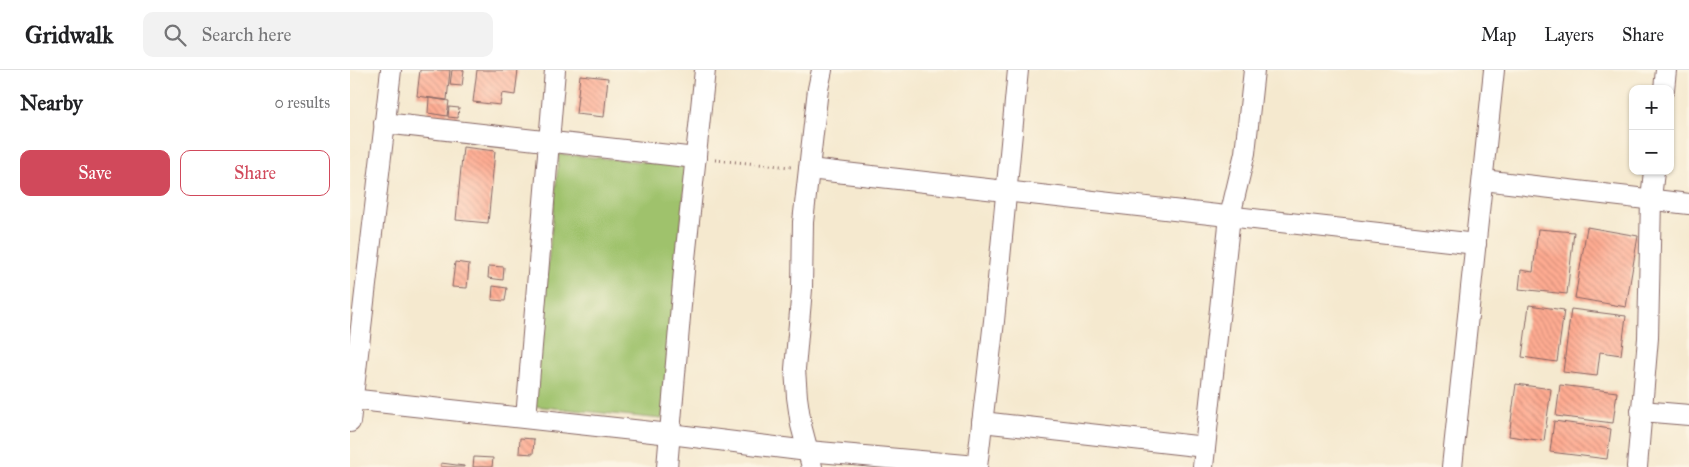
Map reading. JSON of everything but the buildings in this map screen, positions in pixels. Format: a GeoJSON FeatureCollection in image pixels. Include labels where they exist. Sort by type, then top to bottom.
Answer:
{"type":"FeatureCollection","features":[{"type":"Feature","properties":{"kind":"street"},"geometry":{"type":"LineString","coordinates":[[350,422],[351,399],[391,70]]}},
{"type":"Feature","properties":{"kind":"street"},"geometry":{"type":"LineString","coordinates":[[526,418],[555,70]]}},
{"type":"Feature","properties":{"kind":"street"},"geometry":{"type":"LineString","coordinates":[[667,467],[685,259],[706,70]]}},
{"type":"Feature","properties":{"kind":"street"},"geometry":{"type":"LineString","coordinates":[[810,459],[797,397],[795,369],[802,289],[803,222],[818,89],[822,70]]}},
{"type":"Feature","properties":{"kind":"street"},"geometry":{"type":"LineString","coordinates":[[351,399],[670,434],[810,459],[977,466],[994,321],[1018,70]]}},
{"type":"Feature","properties":{"kind":"street"},"geometry":{"type":"LineString","coordinates":[[1203,467],[1230,216],[1245,153],[1254,70]]}},
{"type":"Feature","properties":{"kind":"street"},"geometry":{"type":"LineString","coordinates":[[1452,467],[1494,70]]}},
{"type":"Feature","properties":{"kind":"street"},"geometry":{"type":"LineString","coordinates":[[1664,85],[1666,70]]}},
{"type":"Feature","properties":{"kind":"street"},"geometry":{"type":"LineString","coordinates":[[384,123],[696,158]]}},
{"type":"Feature","properties":{"kind":"street"},"geometry":{"type":"LineString","coordinates":[[809,169],[1476,244]]}},
{"type":"Feature","properties":{"kind":"street"},"geometry":{"type":"LineString","coordinates":[[1637,467],[1648,338],[1651,199],[1654,175]]}},
{"type":"Feature","properties":{"kind":"street"},"geometry":{"type":"LineString","coordinates":[[1483,180],[1689,204]]}},
{"type":"Feature","properties":{"kind":"street"},"geometry":{"type":"LineString","coordinates":[[1641,410],[1689,415]]}},
{"type":"Feature","properties":{"kind":"street"},"geometry":{"type":"LineString","coordinates":[[982,422],[1205,447]]}},
{"type":"Feature","properties":{"kind":"path"},"geometry":{"type":"LineString","coordinates":[[696,158],[809,169]]}},
{"type":"Feature","properties":{"kind":"green space"},"geometry":{"type":"Polygon","coordinates":[[[559,154],[687,166],[662,419],[534,406],[559,154]]]}}]}
